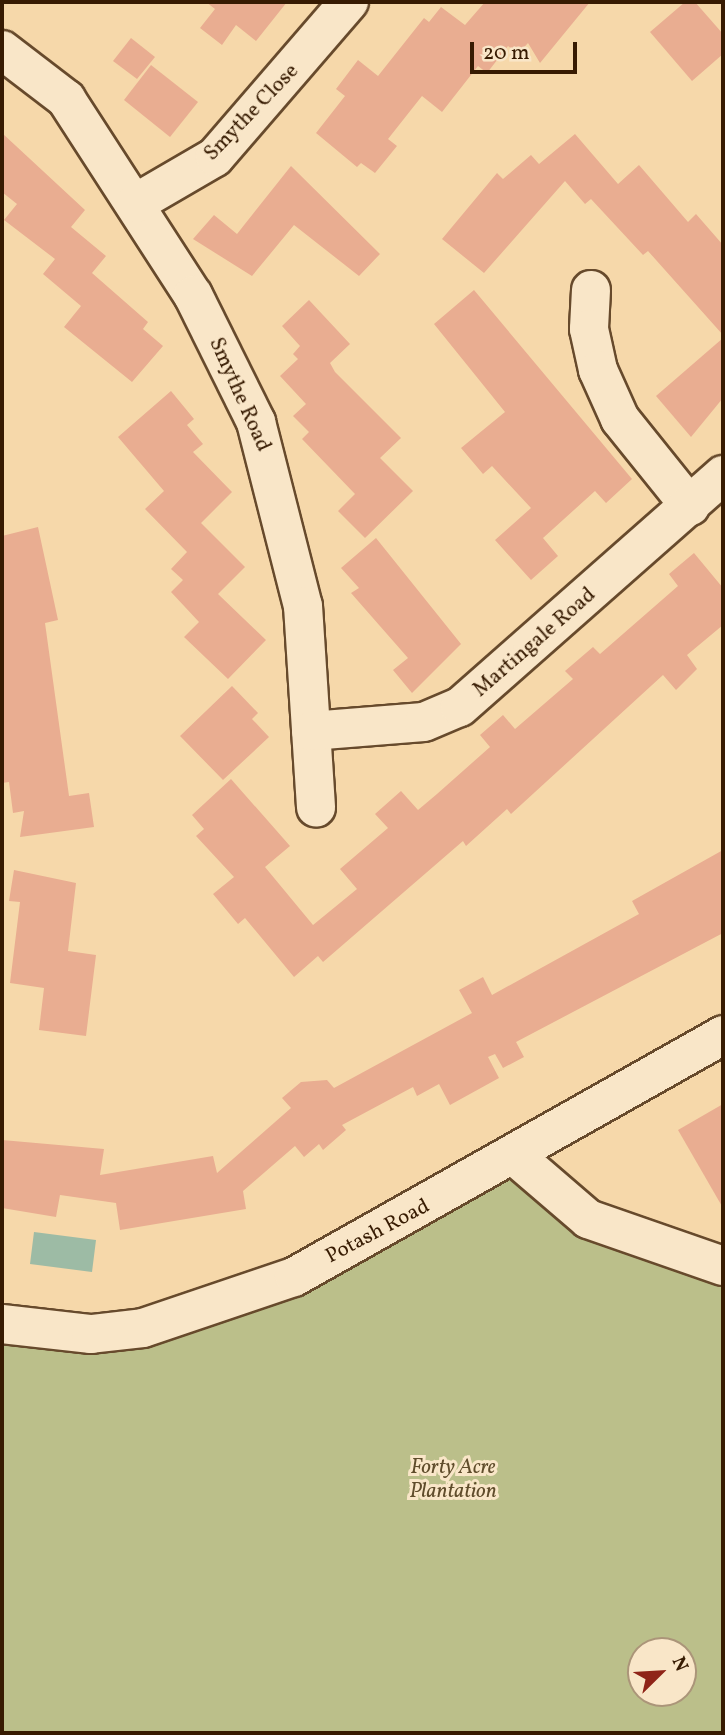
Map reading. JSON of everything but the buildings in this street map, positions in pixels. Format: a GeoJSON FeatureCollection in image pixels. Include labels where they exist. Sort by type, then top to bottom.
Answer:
{"type":"FeatureCollection","features":[{"type":"Feature","properties":{"kind":"street","name":"Smythe Close"},"geometry":{"type":"LineString","coordinates":[[136,203],[215,157],[349,2]]}},
{"type":"Feature","properties":{"kind":"street","name":"Smythe Road"},"geometry":{"type":"LineString","coordinates":[[2,50],[66,99],[136,203],[193,295],[256,422],[303,606],[316,808]]}},
{"type":"Feature","properties":{"kind":"street"},"geometry":{"type":"LineString","coordinates":[[592,290],[596,360],[620,419],[690,506]]}},
{"type":"Feature","properties":{"kind":"street","name":"Martingale Road"},"geometry":{"type":"LineString","coordinates":[[311,731],[425,722],[460,707],[723,475]]}},
{"type":"Feature","properties":{"kind":"street","name":"Potash Road"},"geometry":{"type":"LineString","coordinates":[[2,1324],[91,1334],[144,1328],[294,1277],[516,1157],[723,1035]]}},
{"type":"Feature","properties":{"kind":"street"},"geometry":{"type":"LineString","coordinates":[[516,1157],[587,1219],[723,1266]]}},
{"type":"Feature","properties":{"kind":"green space","name":"Forty Acre Plantation"},"geometry":{"type":"Polygon","coordinates":[[[516,1157],[588,1219],[723,1266],[723,1733],[2,1733],[2,1321],[91,1334],[294,1277],[516,1157]]]}},
{"type":"Feature","properties":{"kind":"shaded area"},"geometry":{"type":"Polygon","coordinates":[[[34,1232],[96,1240],[92,1272],[30,1264],[34,1232]]]}}]}
